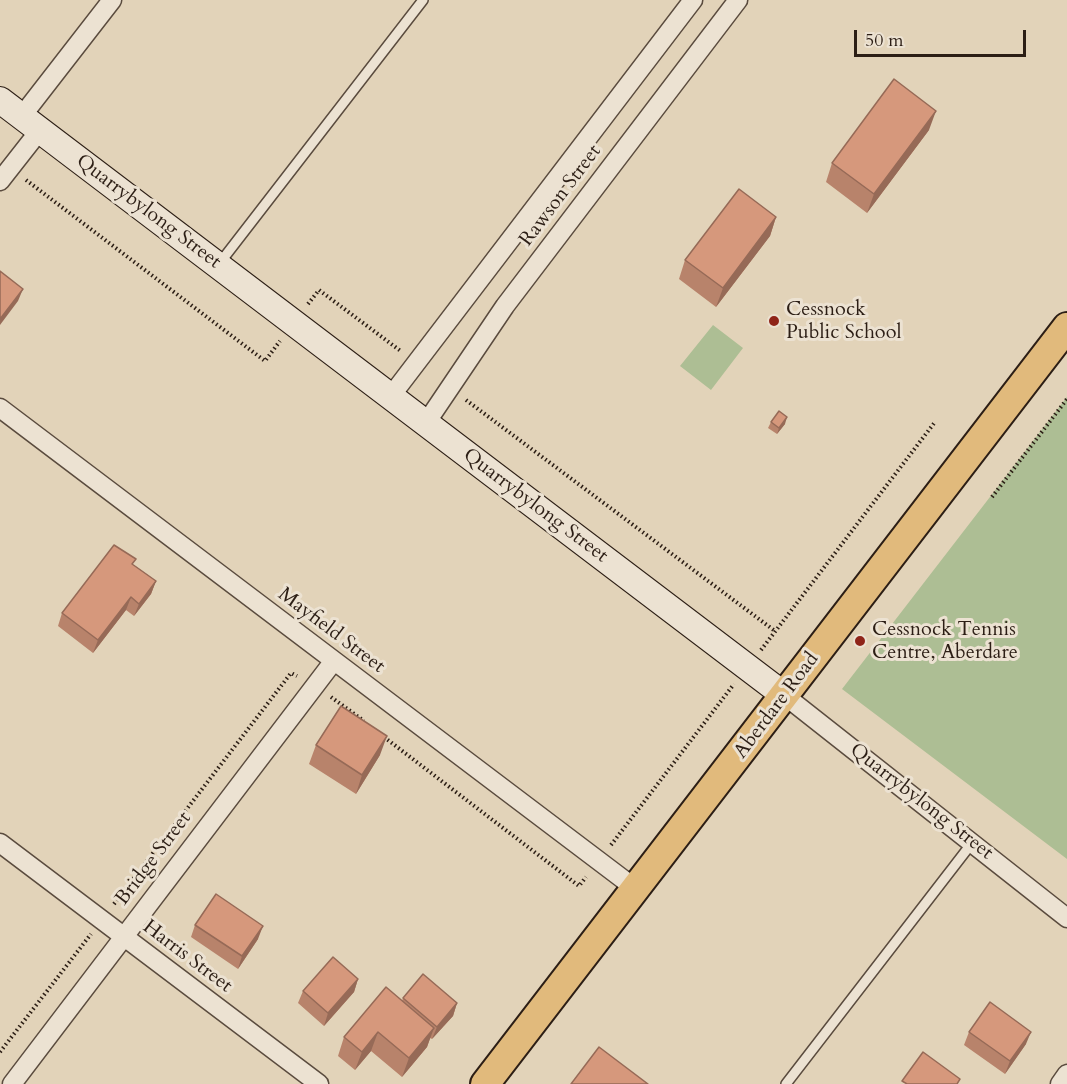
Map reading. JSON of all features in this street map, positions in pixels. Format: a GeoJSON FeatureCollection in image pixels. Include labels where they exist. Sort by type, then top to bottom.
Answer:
{"type":"FeatureCollection","features":[{"type":"Feature","properties":{"kind":"main road","name":"Aberdare Road"},"geometry":{"type":"LineString","coordinates":[[485,1084],[1067,327]]}},
{"type":"Feature","properties":{"kind":"street"},"geometry":{"type":"LineString","coordinates":[[0,181],[31,123],[112,0]]}},
{"type":"Feature","properties":{"kind":"street","name":"Rawson Street"},"geometry":{"type":"LineString","coordinates":[[391,396],[693,0]]}},
{"type":"Feature","properties":{"kind":"street","name":"Rawson Street"},"geometry":{"type":"LineString","coordinates":[[426,423],[504,306],[738,0]]}},
{"type":"Feature","properties":{"kind":"street","name":"Quarrybylong Street"},"geometry":{"type":"LineString","coordinates":[[0,100],[784,695],[1067,918]]}},
{"type":"Feature","properties":{"kind":"street","name":"Mayfield Street"},"geometry":{"type":"LineString","coordinates":[[0,408],[636,889]]}},
{"type":"Feature","properties":{"kind":"street","name":"Bridge Street"},"geometry":{"type":"LineString","coordinates":[[12,1084],[333,662]]}},
{"type":"Feature","properties":{"kind":"street","name":"Harris Street"},"geometry":{"type":"LineString","coordinates":[[0,843],[319,1084]]}},
{"type":"Feature","properties":{"kind":"street"},"geometry":{"type":"LineString","coordinates":[[1060,1084],[1067,1074]]}},
{"type":"Feature","properties":{"kind":"lane"},"geometry":{"type":"LineString","coordinates":[[218,265],[423,0]]}},
{"type":"Feature","properties":{"kind":"lane"},"geometry":{"type":"LineString","coordinates":[[786,1084],[972,843]]}},
{"type":"Feature","properties":{"kind":"path"},"geometry":{"type":"LineString","coordinates":[[30,184],[265,361]]}},
{"type":"Feature","properties":{"kind":"path"},"geometry":{"type":"LineString","coordinates":[[319,290],[416,363]]}},
{"type":"Feature","properties":{"kind":"path"},"geometry":{"type":"LineString","coordinates":[[450,388],[775,631]]}},
{"type":"Feature","properties":{"kind":"path"},"geometry":{"type":"LineString","coordinates":[[992,497],[1067,399]]}},
{"type":"Feature","properties":{"kind":"path"},"geometry":{"type":"LineString","coordinates":[[0,1052],[291,673]]}},
{"type":"Feature","properties":{"kind":"path"},"geometry":{"type":"LineString","coordinates":[[337,701],[365,722]]}},
{"type":"Feature","properties":{"kind":"path"},"geometry":{"type":"LineString","coordinates":[[374,729],[579,886]]}},
{"type":"Feature","properties":{"kind":"green space"},"geometry":{"type":"Polygon","coordinates":[[[713,325],[743,348],[711,390],[680,366],[713,325]]]}},
{"type":"Feature","properties":{"kind":"green space"},"geometry":{"type":"Polygon","coordinates":[[[1067,397],[1067,859],[842,689],[1067,397]]]}},
{"type":"Feature","properties":{"kind":"building"},"geometry":{"type":"Polygon","coordinates":[[[894,79],[936,111],[874,194],[832,163],[894,79]]]}},
{"type":"Feature","properties":{"kind":"building"},"geometry":{"type":"Polygon","coordinates":[[[739,189],[776,217],[723,288],[685,260],[739,189]]]}},
{"type":"Feature","properties":{"kind":"building"},"geometry":{"type":"Polygon","coordinates":[[[0,271],[23,289],[0,319],[0,271]]]}},
{"type":"Feature","properties":{"kind":"building"},"geometry":{"type":"Polygon","coordinates":[[[779,411],[787,417],[779,428],[771,422],[779,411]]]}},
{"type":"Feature","properties":{"kind":"building"},"geometry":{"type":"Polygon","coordinates":[[[114,545],[136,559],[132,564],[156,581],[139,604],[131,597],[98,640],[62,613],[114,545]]]}},
{"type":"Feature","properties":{"kind":"building"},"geometry":{"type":"Polygon","coordinates":[[[341,706],[387,736],[362,775],[316,745],[341,706]]]}},
{"type":"Feature","properties":{"kind":"building"},"geometry":{"type":"Polygon","coordinates":[[[216,894],[263,926],[242,956],[195,925],[216,894]]]}},
{"type":"Feature","properties":{"kind":"building"},"geometry":{"type":"Polygon","coordinates":[[[333,957],[358,979],[328,1013],[303,991],[333,957]]]}},
{"type":"Feature","properties":{"kind":"building"},"geometry":{"type":"Polygon","coordinates":[[[423,974],[457,1003],[437,1027],[403,998],[423,974]]]}},
{"type":"Feature","properties":{"kind":"building"},"geometry":{"type":"Polygon","coordinates":[[[386,987],[434,1028],[409,1058],[378,1032],[362,1052],[344,1037],[386,987]]]}},
{"type":"Feature","properties":{"kind":"building"},"geometry":{"type":"Polygon","coordinates":[[[990,1002],[1031,1032],[1010,1061],[969,1032],[990,1002]]]}},
{"type":"Feature","properties":{"kind":"building"},"geometry":{"type":"Polygon","coordinates":[[[599,1047],[648,1084],[571,1084],[599,1047]]]}},
{"type":"Feature","properties":{"kind":"building"},"geometry":{"type":"Polygon","coordinates":[[[923,1052],[960,1079],[957,1084],[907,1084],[902,1081],[923,1052]]]}},
{"type":"Feature","properties":{"kind":"place","name":"Cessnock Public School"},"geometry":{"type":"Point","coordinates":[774,321]}},
{"type":"Feature","properties":{"kind":"place","name":"Cessnock Tennis Centre, Aberdare"},"geometry":{"type":"Point","coordinates":[860,641]}}]}
